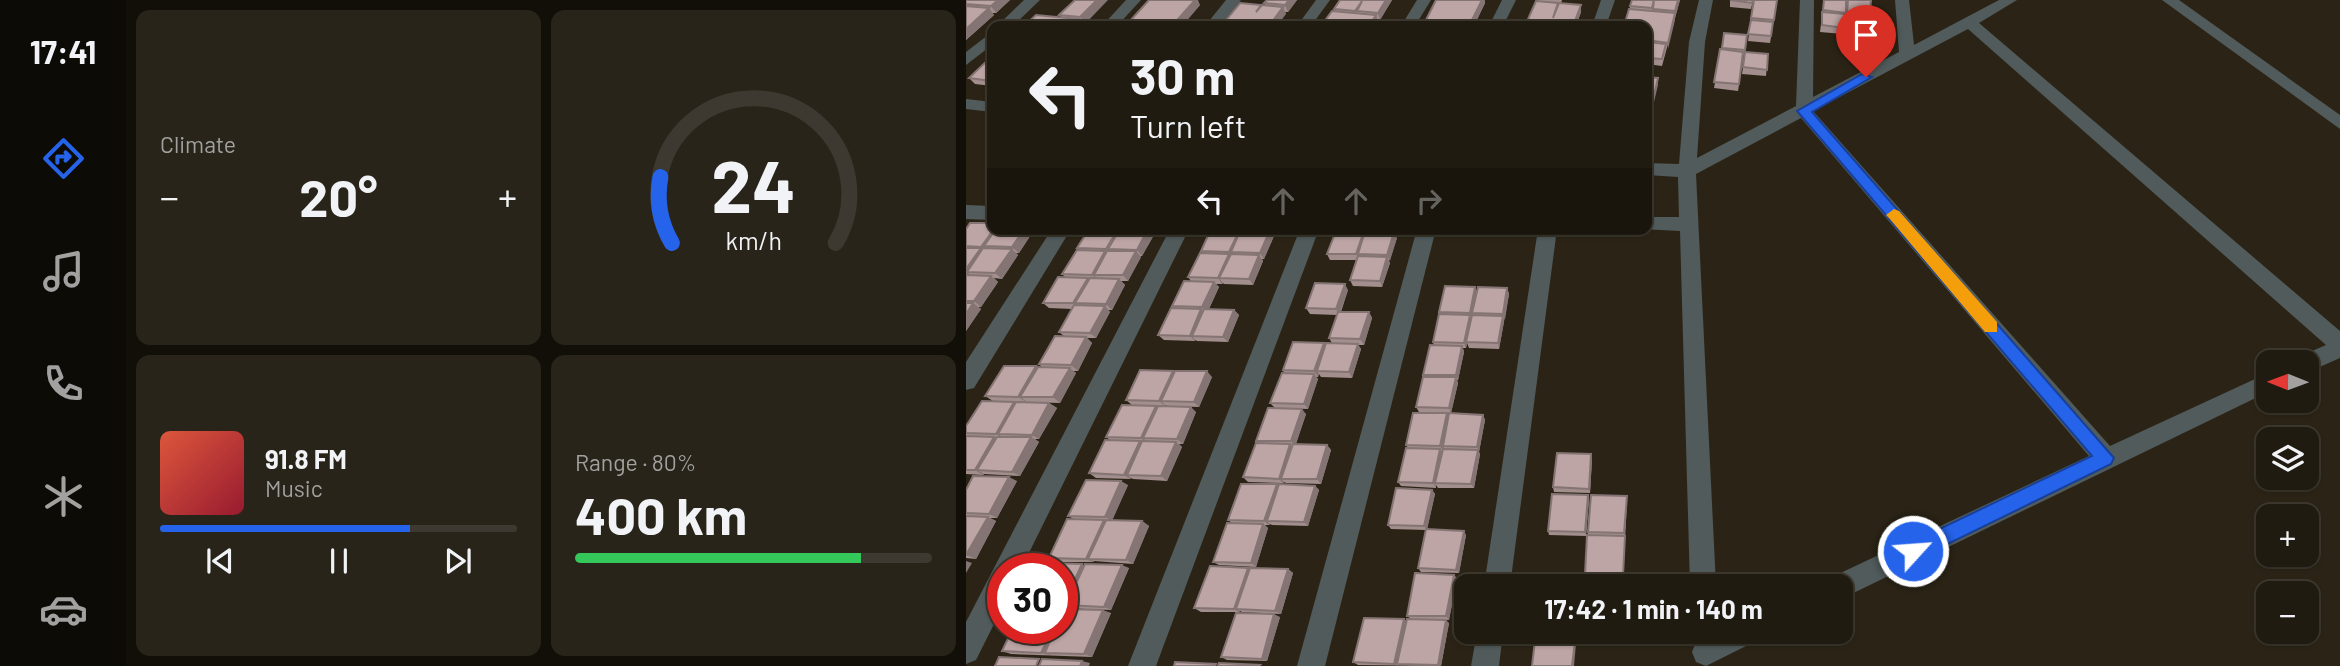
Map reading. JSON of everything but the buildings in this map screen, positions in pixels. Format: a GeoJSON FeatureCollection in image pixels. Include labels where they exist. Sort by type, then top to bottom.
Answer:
{"type":"FeatureCollection","features":[{"type":"Feature","properties":{"kind":"street"},"geometry":{"type":"LineString","coordinates":[[1010,21],[1033,0]]}},
{"type":"Feature","properties":{"kind":"street"},"geometry":{"type":"LineString","coordinates":[[1114,21],[1134,0]]}},
{"type":"Feature","properties":{"kind":"street"},"geometry":{"type":"LineString","coordinates":[[1216,21],[1234,0]]}},
{"type":"Feature","properties":{"kind":"street"},"geometry":{"type":"LineString","coordinates":[[1308,21],[1323,0]]}},
{"type":"Feature","properties":{"kind":"street"},"geometry":{"type":"LineString","coordinates":[[1411,21],[1424,0]]}},
{"type":"Feature","properties":{"kind":"street"},"geometry":{"type":"LineString","coordinates":[[1498,21],[1509,0]]}},
{"type":"Feature","properties":{"kind":"street"},"geometry":{"type":"LineString","coordinates":[[1601,21],[1608,0]]}},
{"type":"Feature","properties":{"kind":"street"},"geometry":{"type":"LineString","coordinates":[[1703,574],[1687,171],[1697,42],[1706,0]]}},
{"type":"Feature","properties":{"kind":"street"},"geometry":{"type":"LineString","coordinates":[[1807,0],[1804,111],[2105,458]]}},
{"type":"Feature","properties":{"kind":"street"},"geometry":{"type":"LineString","coordinates":[[1902,0],[1907,55]]}},
{"type":"Feature","properties":{"kind":"street"},"geometry":{"type":"LineString","coordinates":[[1652,169],[1687,171],[2010,0]]}},
{"type":"Feature","properties":{"kind":"street"},"geometry":{"type":"LineString","coordinates":[[2169,0],[2340,123]]}},
{"type":"Feature","properties":{"kind":"street"},"geometry":{"type":"LineString","coordinates":[[1969,22],[2340,346],[2319,357]]}},
{"type":"Feature","properties":{"kind":"street"},"geometry":{"type":"LineString","coordinates":[[966,61],[987,42]]}},
{"type":"Feature","properties":{"kind":"street"},"geometry":{"type":"LineString","coordinates":[[966,104],[987,106]]}},
{"type":"Feature","properties":{"kind":"street"},"geometry":{"type":"LineString","coordinates":[[966,212],[987,213]]}},
{"type":"Feature","properties":{"kind":"street"},"geometry":{"type":"LineString","coordinates":[[1652,224],[1689,224]]}},
{"type":"Feature","properties":{"kind":"street"},"geometry":{"type":"LineString","coordinates":[[966,381],[1058,235]]}},
{"type":"Feature","properties":{"kind":"street"},"geometry":{"type":"LineString","coordinates":[[1015,553],[1177,235]]}},
{"type":"Feature","properties":{"kind":"street"},"geometry":{"type":"LineString","coordinates":[[1142,666],[1308,235]]}},
{"type":"Feature","properties":{"kind":"street"},"geometry":{"type":"LineString","coordinates":[[1311,666],[1425,235]]}},
{"type":"Feature","properties":{"kind":"street"},"geometry":{"type":"LineString","coordinates":[[1499,574],[1547,235]]}},
{"type":"Feature","properties":{"kind":"street"},"geometry":{"type":"LineString","coordinates":[[1853,580],[2256,388]]}},
{"type":"Feature","properties":{"kind":"street"},"geometry":{"type":"LineString","coordinates":[[966,650],[987,609]]}},
{"type":"Feature","properties":{"kind":"street"},"geometry":{"type":"LineString","coordinates":[[1485,666],[1488,644]]}},
{"type":"Feature","properties":{"kind":"slow traffic"},"geometry":{"type":"LineString","coordinates":[[1894,215],[1991,327]]}},
{"type":"Feature","properties":{"kind":"route"},"geometry":{"type":"LineString","coordinates":[[1866,77],[1804,111],[2105,458],[1913,551]]}}]}
